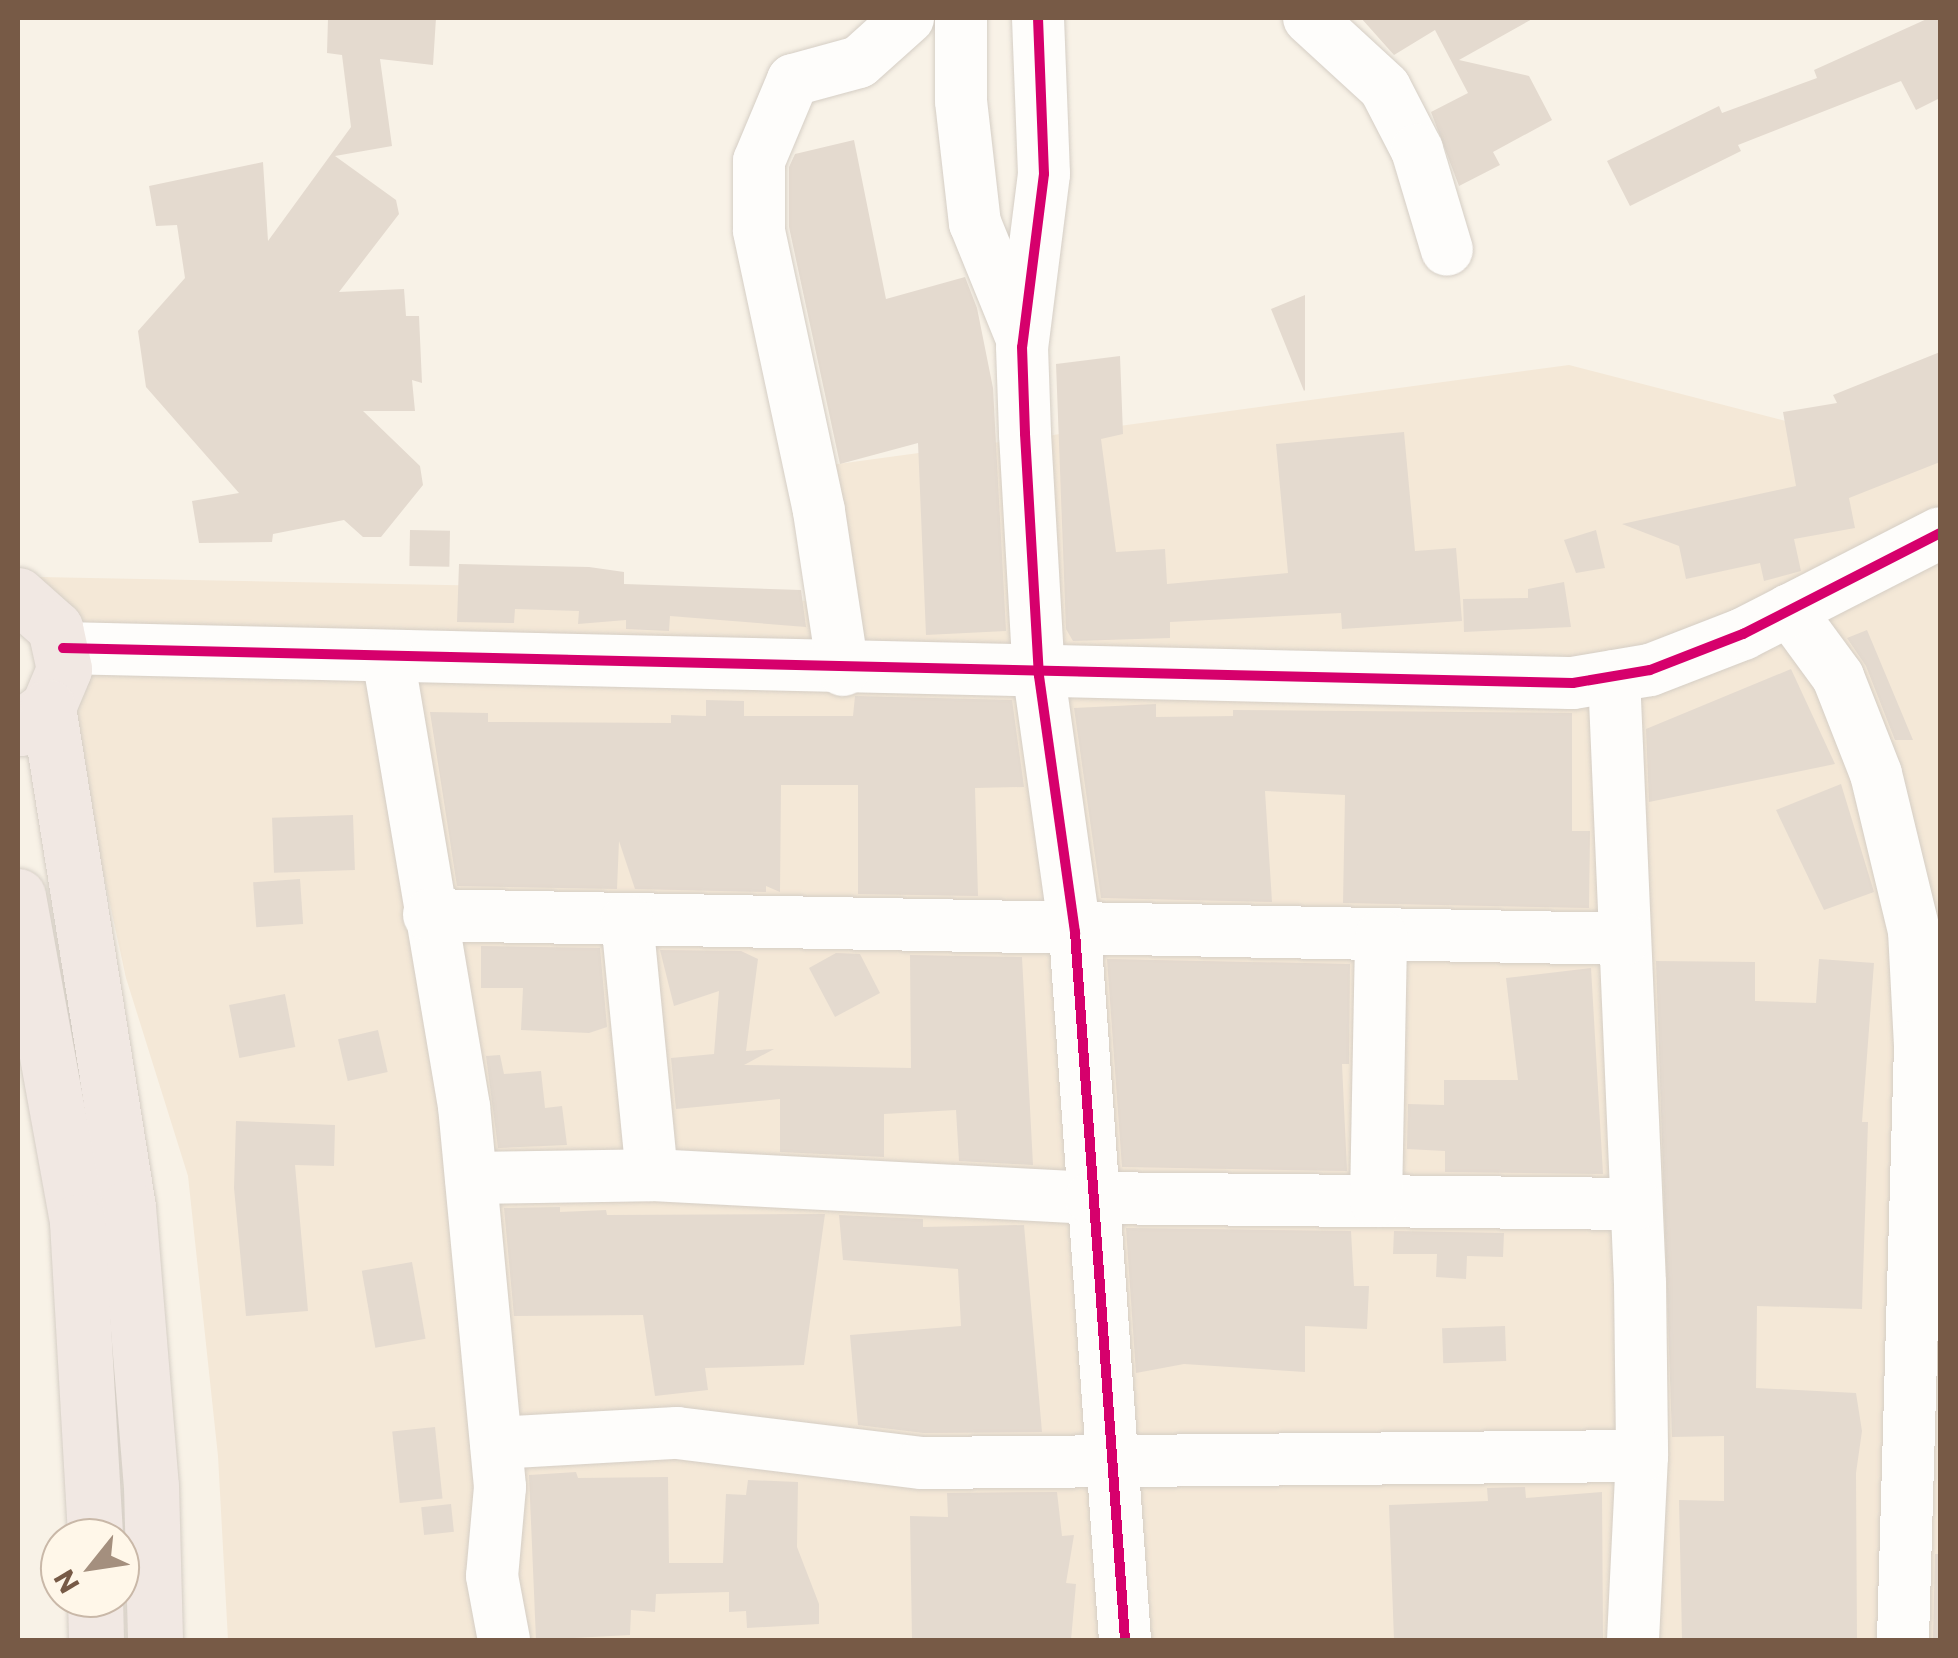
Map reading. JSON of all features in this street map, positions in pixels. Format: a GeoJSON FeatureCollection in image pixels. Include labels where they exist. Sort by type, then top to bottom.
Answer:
{"type":"FeatureCollection","features":[{"type":"Feature","properties":{"kind":"highway"},"geometry":{"type":"LineString","coordinates":[[21,588],[44,611],[62,648],[64,669],[33,718],[128,1207],[150,1486],[155,1640]]}},
{"type":"Feature","properties":{"kind":"highway"},"geometry":{"type":"LineString","coordinates":[[18,896],[62,1114],[77,1222],[93,1518]]}},
{"type":"Feature","properties":{"kind":"street"},"geometry":{"type":"LineString","coordinates":[[843,670],[819,511],[784,371],[759,230],[759,161],[793,80],[859,62],[908,18]]}},
{"type":"Feature","properties":{"kind":"street"},"geometry":{"type":"LineString","coordinates":[[961,18],[961,100],[975,223],[1022,341]]}},
{"type":"Feature","properties":{"kind":"street"},"geometry":{"type":"LineString","coordinates":[[1038,18],[1044,174],[1022,341],[1038,676],[1076,932],[1091,1198],[1125,1640]]}},
{"type":"Feature","properties":{"kind":"street"},"geometry":{"type":"LineString","coordinates":[[1309,18],[1385,88],[1417,150],[1447,250]]}},
{"type":"Feature","properties":{"kind":"street"},"geometry":{"type":"LineString","coordinates":[[62,648],[1038,676],[1162,673],[1486,686],[1650,670],[1789,610],[1940,533]]}},
{"type":"Feature","properties":{"kind":"street"},"geometry":{"type":"LineString","coordinates":[[1789,610],[1838,677],[1863,741],[1914,931],[1920,1044],[1924,1402],[1903,1640]]}},
{"type":"Feature","properties":{"kind":"street"},"geometry":{"type":"LineString","coordinates":[[388,657],[471,1178],[496,1442],[500,1538],[492,1576],[504,1640]]}},
{"type":"Feature","properties":{"kind":"street"},"geometry":{"type":"LineString","coordinates":[[1614,676],[1636,1204],[1642,1456],[1633,1640]]}},
{"type":"Feature","properties":{"kind":"street"},"geometry":{"type":"LineString","coordinates":[[429,915],[1076,932],[1625,938]]}},
{"type":"Feature","properties":{"kind":"street"},"geometry":{"type":"LineString","coordinates":[[627,920],[652,1175]]}},
{"type":"Feature","properties":{"kind":"street"},"geometry":{"type":"LineString","coordinates":[[1376,1201],[1380,936]]}},
{"type":"Feature","properties":{"kind":"street"},"geometry":{"type":"LineString","coordinates":[[471,1178],[652,1175],[1091,1198],[1636,1204]]}},
{"type":"Feature","properties":{"kind":"street"},"geometry":{"type":"LineString","coordinates":[[496,1442],[677,1433],[922,1462],[1114,1464],[1642,1456]]}},
{"type":"Feature","properties":{"kind":"shaded area"},"geometry":{"type":"Polygon","coordinates":[[[1569,365],[1940,461],[1940,1640],[228,1640],[218,1456],[188,1176],[126,978],[39,577],[593,588],[807,601],[801,469],[1569,365]]]}},
{"type":"Feature","properties":{"kind":"building"},"geometry":{"type":"Polygon","coordinates":[[[328,18],[436,18],[433,65],[380,59],[392,146],[335,156],[396,200],[399,214],[339,292],[404,289],[406,316],[419,316],[422,383],[412,380],[415,411],[363,411],[420,466],[423,485],[381,537],[363,537],[344,520],[273,534],[272,542],[199,543],[192,501],[239,493],[146,387],[138,331],[185,278],[177,225],[156,226],[149,186],[263,162],[268,241],[351,127],[342,55],[327,53],[328,18]]]}},
{"type":"Feature","properties":{"kind":"building"},"geometry":{"type":"Polygon","coordinates":[[[1361,18],[1534,18],[1459,60],[1529,76],[1552,120],[1493,152],[1500,165],[1459,186],[1431,112],[1468,93],[1435,30],[1394,55],[1361,18]]]}},
{"type":"Feature","properties":{"kind":"building"},"geometry":{"type":"Polygon","coordinates":[[[1929,18],[1940,18],[1940,98],[1916,110],[1901,81],[1738,145],[1741,151],[1630,206],[1607,161],[1719,106],[1722,113],[1817,78],[1814,70],[1929,18]]]}},
{"type":"Feature","properties":{"kind":"building"},"geometry":{"type":"Polygon","coordinates":[[[854,140],[886,299],[965,277],[977,308],[993,388],[1006,631],[926,635],[918,443],[840,464],[789,227],[789,167],[795,154],[854,140]]]}},
{"type":"Feature","properties":{"kind":"building"},"geometry":{"type":"Polygon","coordinates":[[[1305,295],[1305,390],[1304,391],[1271,309],[1305,295]]]}},
{"type":"Feature","properties":{"kind":"building"},"geometry":{"type":"Polygon","coordinates":[[[1940,352],[1940,462],[1849,498],[1855,528],[1794,539],[1801,571],[1764,581],[1760,563],[1686,579],[1679,546],[1622,524],[1796,486],[1783,412],[1837,403],[1833,395],[1940,352]]]}},
{"type":"Feature","properties":{"kind":"building"},"geometry":{"type":"Polygon","coordinates":[[[1120,356],[1123,434],[1101,439],[1116,552],[1165,549],[1167,584],[1288,573],[1276,444],[1404,432],[1415,551],[1456,548],[1462,621],[1342,629],[1341,613],[1170,622],[1170,638],[1073,641],[1066,629],[1056,364],[1120,356]]]}},
{"type":"Feature","properties":{"kind":"building"},"geometry":{"type":"Polygon","coordinates":[[[410,530],[450,531],[449,567],[409,566],[410,530]]]}},
{"type":"Feature","properties":{"kind":"building"},"geometry":{"type":"Polygon","coordinates":[[[1596,530],[1605,568],[1576,573],[1564,540],[1596,530]]]}},
{"type":"Feature","properties":{"kind":"building"},"geometry":{"type":"Polygon","coordinates":[[[459,564],[589,567],[624,572],[624,584],[801,590],[806,627],[670,616],[669,631],[626,629],[626,620],[578,624],[579,611],[515,609],[514,623],[457,622],[459,564]]]}},
{"type":"Feature","properties":{"kind":"building"},"geometry":{"type":"Polygon","coordinates":[[[1564,582],[1571,627],[1464,632],[1463,599],[1528,598],[1528,589],[1564,582]]]}},
{"type":"Feature","properties":{"kind":"building"},"geometry":{"type":"Polygon","coordinates":[[[1867,630],[1913,740],[1895,740],[1866,666],[1847,638],[1867,630]]]}},
{"type":"Feature","properties":{"kind":"building"},"geometry":{"type":"Polygon","coordinates":[[[1791,669],[1835,764],[1649,802],[1646,729],[1791,669]]]}},
{"type":"Feature","properties":{"kind":"building"},"geometry":{"type":"Polygon","coordinates":[[[855,696],[1012,700],[1024,787],[975,788],[978,896],[858,894],[858,785],[781,785],[780,892],[766,886],[766,892],[635,889],[619,841],[617,889],[457,886],[430,712],[488,713],[488,722],[671,723],[671,715],[706,716],[706,700],[744,701],[744,716],[853,716],[855,696]]]}},
{"type":"Feature","properties":{"kind":"building"},"geometry":{"type":"Polygon","coordinates":[[[1156,704],[1156,717],[1233,716],[1233,710],[1572,713],[1572,831],[1590,831],[1589,908],[1343,903],[1345,795],[1265,791],[1272,902],[1101,898],[1074,708],[1156,704]]]}},
{"type":"Feature","properties":{"kind":"building"},"geometry":{"type":"Polygon","coordinates":[[[1841,784],[1874,892],[1824,910],[1776,810],[1841,784]]]}},
{"type":"Feature","properties":{"kind":"building"},"geometry":{"type":"Polygon","coordinates":[[[353,815],[355,870],[274,873],[272,818],[353,815]]]}},
{"type":"Feature","properties":{"kind":"building"},"geometry":{"type":"Polygon","coordinates":[[[300,879],[303,924],[256,927],[253,882],[300,879]]]}},
{"type":"Feature","properties":{"kind":"building"},"geometry":{"type":"Polygon","coordinates":[[[481,946],[600,948],[607,1027],[589,1033],[521,1030],[523,988],[481,988],[481,946]]]}},
{"type":"Feature","properties":{"kind":"building"},"geometry":{"type":"Polygon","coordinates":[[[660,950],[741,951],[758,959],[746,1051],[774,1049],[744,1065],[911,1068],[910,955],[1022,957],[1033,1165],[959,1161],[956,1110],[884,1114],[884,1157],[780,1152],[780,1099],[676,1109],[671,1058],[714,1054],[719,991],[674,1006],[660,950]]]}},
{"type":"Feature","properties":{"kind":"building"},"geometry":{"type":"Polygon","coordinates":[[[836,953],[860,954],[880,993],[835,1017],[809,968],[836,953]]]}},
{"type":"Feature","properties":{"kind":"building"},"geometry":{"type":"Polygon","coordinates":[[[1107,959],[1350,964],[1349,1064],[1342,1064],[1347,1171],[1122,1167],[1107,959]]]}},
{"type":"Feature","properties":{"kind":"building"},"geometry":{"type":"Polygon","coordinates":[[[1819,959],[1874,963],[1862,1122],[1868,1122],[1862,1309],[1757,1306],[1756,1388],[1856,1393],[1862,1431],[1856,1473],[1857,1640],[1682,1640],[1679,1500],[1724,1501],[1724,1436],[1672,1437],[1656,961],[1755,962],[1755,1001],[1816,1003],[1819,959]]]}},
{"type":"Feature","properties":{"kind":"building"},"geometry":{"type":"Polygon","coordinates":[[[1591,968],[1603,1174],[1445,1172],[1445,1151],[1407,1149],[1408,1104],[1444,1105],[1444,1080],[1518,1080],[1506,978],[1591,968]]]}},
{"type":"Feature","properties":{"kind":"building"},"geometry":{"type":"Polygon","coordinates":[[[285,994],[295,1047],[239,1058],[229,1005],[285,994]]]}},
{"type":"Feature","properties":{"kind":"building"},"geometry":{"type":"Polygon","coordinates":[[[378,1030],[388,1072],[348,1081],[338,1039],[378,1030]]]}},
{"type":"Feature","properties":{"kind":"building"},"geometry":{"type":"Polygon","coordinates":[[[500,1055],[504,1074],[541,1071],[545,1108],[562,1106],[567,1145],[498,1148],[486,1056],[500,1055]]]}},
{"type":"Feature","properties":{"kind":"building"},"geometry":{"type":"Polygon","coordinates":[[[236,1121],[335,1125],[334,1166],[295,1165],[308,1311],[246,1316],[234,1188],[236,1121]]]}},
{"type":"Feature","properties":{"kind":"building"},"geometry":{"type":"Polygon","coordinates":[[[560,1207],[560,1212],[606,1210],[607,1215],[825,1214],[804,1365],[705,1368],[708,1390],[655,1396],[643,1315],[514,1316],[504,1208],[560,1207]]]}},
{"type":"Feature","properties":{"kind":"building"},"geometry":{"type":"Polygon","coordinates":[[[839,1215],[923,1219],[923,1227],[1024,1225],[1042,1432],[924,1433],[858,1425],[850,1335],[961,1326],[958,1269],[843,1260],[839,1215]]]}},
{"type":"Feature","properties":{"kind":"building"},"geometry":{"type":"Polygon","coordinates":[[[1126,1228],[1351,1231],[1354,1286],[1369,1286],[1367,1329],[1305,1326],[1305,1372],[1184,1364],[1136,1373],[1126,1228]]]}},
{"type":"Feature","properties":{"kind":"building"},"geometry":{"type":"Polygon","coordinates":[[[1394,1231],[1504,1233],[1503,1257],[1467,1256],[1466,1279],[1436,1277],[1437,1254],[1393,1254],[1394,1231]]]}},
{"type":"Feature","properties":{"kind":"building"},"geometry":{"type":"Polygon","coordinates":[[[412,1262],[426,1339],[375,1348],[362,1271],[412,1262]]]}},
{"type":"Feature","properties":{"kind":"building"},"geometry":{"type":"Polygon","coordinates":[[[1505,1326],[1506,1361],[1443,1363],[1442,1328],[1505,1326]]]}},
{"type":"Feature","properties":{"kind":"building"},"geometry":{"type":"Polygon","coordinates":[[[435,1427],[443,1499],[400,1503],[392,1431],[435,1427]]]}},
{"type":"Feature","properties":{"kind":"building"},"geometry":{"type":"Polygon","coordinates":[[[576,1472],[578,1478],[668,1477],[669,1563],[723,1563],[726,1494],[746,1495],[748,1480],[798,1482],[797,1547],[819,1604],[819,1624],[747,1628],[746,1611],[729,1612],[729,1592],[656,1594],[655,1612],[631,1610],[630,1635],[536,1640],[529,1475],[576,1472]]]}},
{"type":"Feature","properties":{"kind":"building"},"geometry":{"type":"Polygon","coordinates":[[[1525,1487],[1526,1498],[1602,1492],[1603,1640],[1394,1640],[1389,1505],[1488,1501],[1487,1488],[1525,1487]]]}},
{"type":"Feature","properties":{"kind":"building"},"geometry":{"type":"Polygon","coordinates":[[[1057,1492],[1062,1536],[1074,1535],[1066,1583],[1076,1584],[1071,1640],[912,1640],[910,1516],[948,1517],[947,1493],[1057,1492]]]}},
{"type":"Feature","properties":{"kind":"building"},"geometry":{"type":"Polygon","coordinates":[[[451,1504],[454,1532],[424,1535],[421,1507],[451,1504]]]}},
{"type":"Feature","properties":{"kind":"building"},"geometry":{"type":"Polygon","coordinates":[[[1935,1554],[1940,1554],[1940,1640],[1933,1640],[1935,1554]]]}},
{"type":"Feature","properties":{"kind":"cycle path"},"geometry":{"type":"LineString","coordinates":[[1038,18],[1044,174],[1022,347],[1025,434],[1039,676],[1075,932],[1125,1640]]}},
{"type":"Feature","properties":{"kind":"cycle path"},"geometry":{"type":"LineString","coordinates":[[63,648],[1573,683],[1650,670],[1743,634],[1940,533]]}}]}
